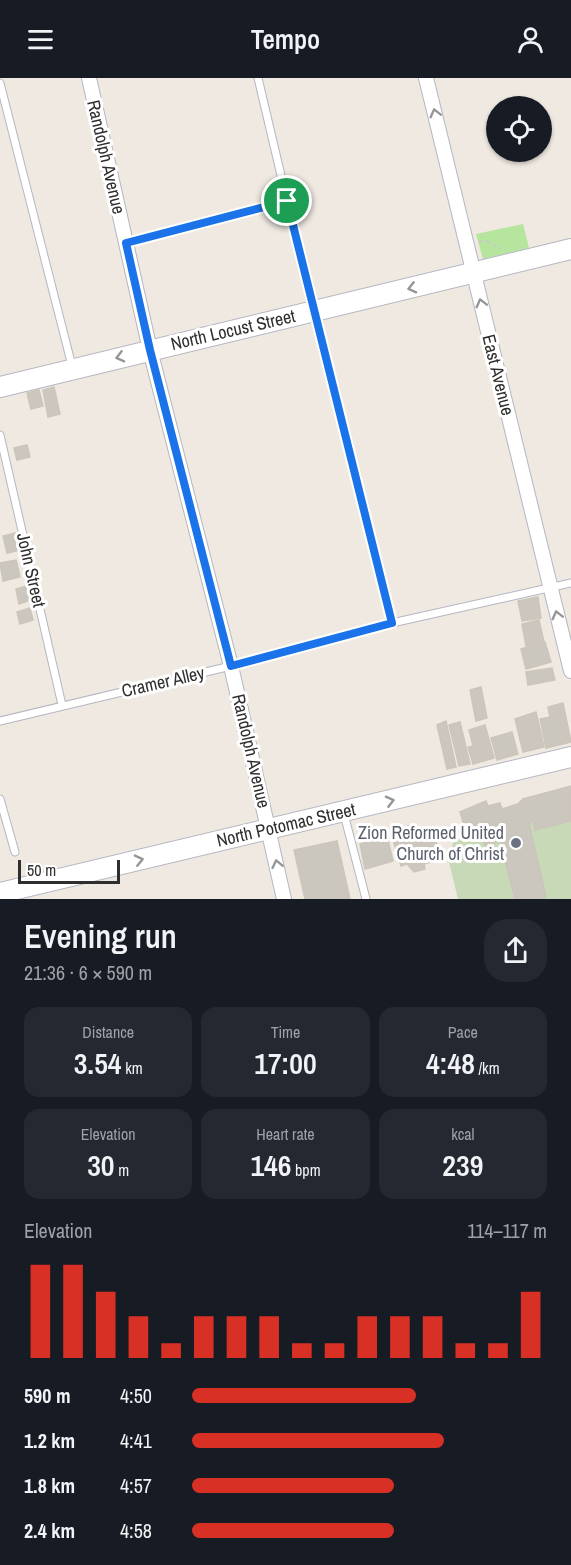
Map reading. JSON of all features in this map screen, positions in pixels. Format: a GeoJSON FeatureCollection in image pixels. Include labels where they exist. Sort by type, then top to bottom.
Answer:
{"type":"FeatureCollection","features":[{"type":"Feature","properties":{"kind":"main road","name":"North Locust Street"},"geometry":{"type":"LineString","coordinates":[[0,387],[571,249]]}},
{"type":"Feature","properties":{"kind":"main road","name":"North Potomac Street"},"geometry":{"type":"LineString","coordinates":[[0,893],[571,757]]}},
{"type":"Feature","properties":{"kind":"street","name":"Randolph Avenue"},"geometry":{"type":"LineString","coordinates":[[89,78],[150,350],[231,666],[285,899]]}},
{"type":"Feature","properties":{"kind":"street","name":"East Avenue"},"geometry":{"type":"LineString","coordinates":[[426,78],[571,671]]}},
{"type":"Feature","properties":{"kind":"lane"},"geometry":{"type":"LineString","coordinates":[[258,78],[392,623]]}},
{"type":"Feature","properties":{"kind":"lane"},"geometry":{"type":"LineString","coordinates":[[0,83],[73,369]]}},
{"type":"Feature","properties":{"kind":"lane"},"geometry":{"type":"LineString","coordinates":[[126,243],[287,201]]}},
{"type":"Feature","properties":{"kind":"lane","name":"John Street"},"geometry":{"type":"LineString","coordinates":[[0,435],[62,705]]}},
{"type":"Feature","properties":{"kind":"lane","name":"Cramer Alley"},"geometry":{"type":"LineString","coordinates":[[0,721],[231,666],[392,623],[571,583]]}},
{"type":"Feature","properties":{"kind":"lane"},"geometry":{"type":"LineString","coordinates":[[0,799],[15,852]]}},
{"type":"Feature","properties":{"kind":"lane"},"geometry":{"type":"LineString","coordinates":[[343,812],[366,899]]}},
{"type":"Feature","properties":{"kind":"path"},"geometry":{"type":"LineString","coordinates":[[476,242],[489,242],[504,252]]}},
{"type":"Feature","properties":{"kind":"green space"},"geometry":{"type":"Polygon","coordinates":[[[523,224],[529,248],[483,259],[476,234],[523,224]]]}},
{"type":"Feature","properties":{"kind":"green space"},"geometry":{"type":"Polygon","coordinates":[[[571,811],[571,899],[458,899],[448,858],[454,841],[571,811]]]}},
{"type":"Feature","properties":{"kind":"building"},"geometry":{"type":"Polygon","coordinates":[[[54,387],[60,414],[48,417],[43,390],[54,387]]]}},
{"type":"Feature","properties":{"kind":"building"},"geometry":{"type":"Polygon","coordinates":[[[39,390],[43,406],[31,409],[27,393],[39,390]]]}},
{"type":"Feature","properties":{"kind":"building"},"geometry":{"type":"Polygon","coordinates":[[[27,445],[30,457],[17,460],[14,448],[27,445]]]}},
{"type":"Feature","properties":{"kind":"building"},"geometry":{"type":"Polygon","coordinates":[[[16,533],[20,550],[7,553],[3,536],[16,533]]]}},
{"type":"Feature","properties":{"kind":"building"},"geometry":{"type":"Polygon","coordinates":[[[16,560],[20,577],[3,581],[0,563],[16,560]]]}},
{"type":"Feature","properties":{"kind":"building"},"geometry":{"type":"Polygon","coordinates":[[[27,586],[31,600],[19,604],[16,589],[27,586]]]}},
{"type":"Feature","properties":{"kind":"building"},"geometry":{"type":"Polygon","coordinates":[[[538,597],[541,618],[522,621],[518,601],[538,597]]]}},
{"type":"Feature","properties":{"kind":"building"},"geometry":{"type":"Polygon","coordinates":[[[30,608],[33,620],[20,624],[17,612],[30,608]]]}},
{"type":"Feature","properties":{"kind":"building"},"geometry":{"type":"Polygon","coordinates":[[[539,620],[544,642],[526,646],[522,624],[539,620]]]}},
{"type":"Feature","properties":{"kind":"building"},"geometry":{"type":"Polygon","coordinates":[[[545,642],[551,662],[526,669],[521,649],[545,642]]]}},
{"type":"Feature","properties":{"kind":"building"},"geometry":{"type":"Polygon","coordinates":[[[552,668],[555,680],[528,685],[526,672],[552,668]]]}},
{"type":"Feature","properties":{"kind":"building"},"geometry":{"type":"Polygon","coordinates":[[[481,687],[487,718],[476,721],[470,690],[481,687]]]}},
{"type":"Feature","properties":{"kind":"building"},"geometry":{"type":"Polygon","coordinates":[[[563,703],[571,742],[546,748],[540,719],[550,717],[548,707],[563,703]]]}},
{"type":"Feature","properties":{"kind":"building"},"geometry":{"type":"Polygon","coordinates":[[[536,712],[544,747],[523,752],[515,719],[536,712]]]}},
{"type":"Feature","properties":{"kind":"building"},"geometry":{"type":"Polygon","coordinates":[[[446,721],[456,767],[447,769],[437,725],[446,721]]]}},
{"type":"Feature","properties":{"kind":"building"},"geometry":{"type":"Polygon","coordinates":[[[460,722],[470,764],[459,766],[449,725],[460,722]]]}},
{"type":"Feature","properties":{"kind":"building"},"geometry":{"type":"Polygon","coordinates":[[[485,725],[494,758],[473,764],[468,747],[473,746],[469,730],[485,725]]]}},
{"type":"Feature","properties":{"kind":"building"},"geometry":{"type":"Polygon","coordinates":[[[512,732],[518,754],[497,760],[491,738],[512,732]]]}},
{"type":"Feature","properties":{"kind":"building","name":"Zion Reformed United Church of Christ"},"geometry":{"type":"Polygon","coordinates":[[[571,786],[571,821],[535,830],[533,821],[529,823],[546,897],[543,899],[515,899],[500,841],[485,845],[483,838],[476,840],[473,824],[463,822],[460,812],[486,801],[488,806],[500,803],[502,809],[518,804],[523,799],[571,786]]]}},
{"type":"Feature","properties":{"kind":"building"},"geometry":{"type":"Polygon","coordinates":[[[415,824],[418,833],[432,829],[437,845],[429,848],[434,861],[424,864],[425,869],[414,872],[407,864],[401,866],[393,840],[407,835],[405,827],[415,824]]]}},
{"type":"Feature","properties":{"kind":"building"},"geometry":{"type":"Polygon","coordinates":[[[387,836],[393,861],[365,869],[360,844],[387,836]]]}},
{"type":"Feature","properties":{"kind":"building"},"geometry":{"type":"Polygon","coordinates":[[[337,841],[350,899],[305,899],[294,850],[337,841]]]}},
{"type":"Feature","properties":{"kind":"place","name":"Zion Reformed United Church of Christ"},"geometry":{"type":"Point","coordinates":[516,843]}},
{"type":"Feature","properties":{"kind":"route"},"geometry":{"type":"LineString","coordinates":[[287,201],[392,623],[231,666],[150,350],[126,243],[287,201]]}}]}
